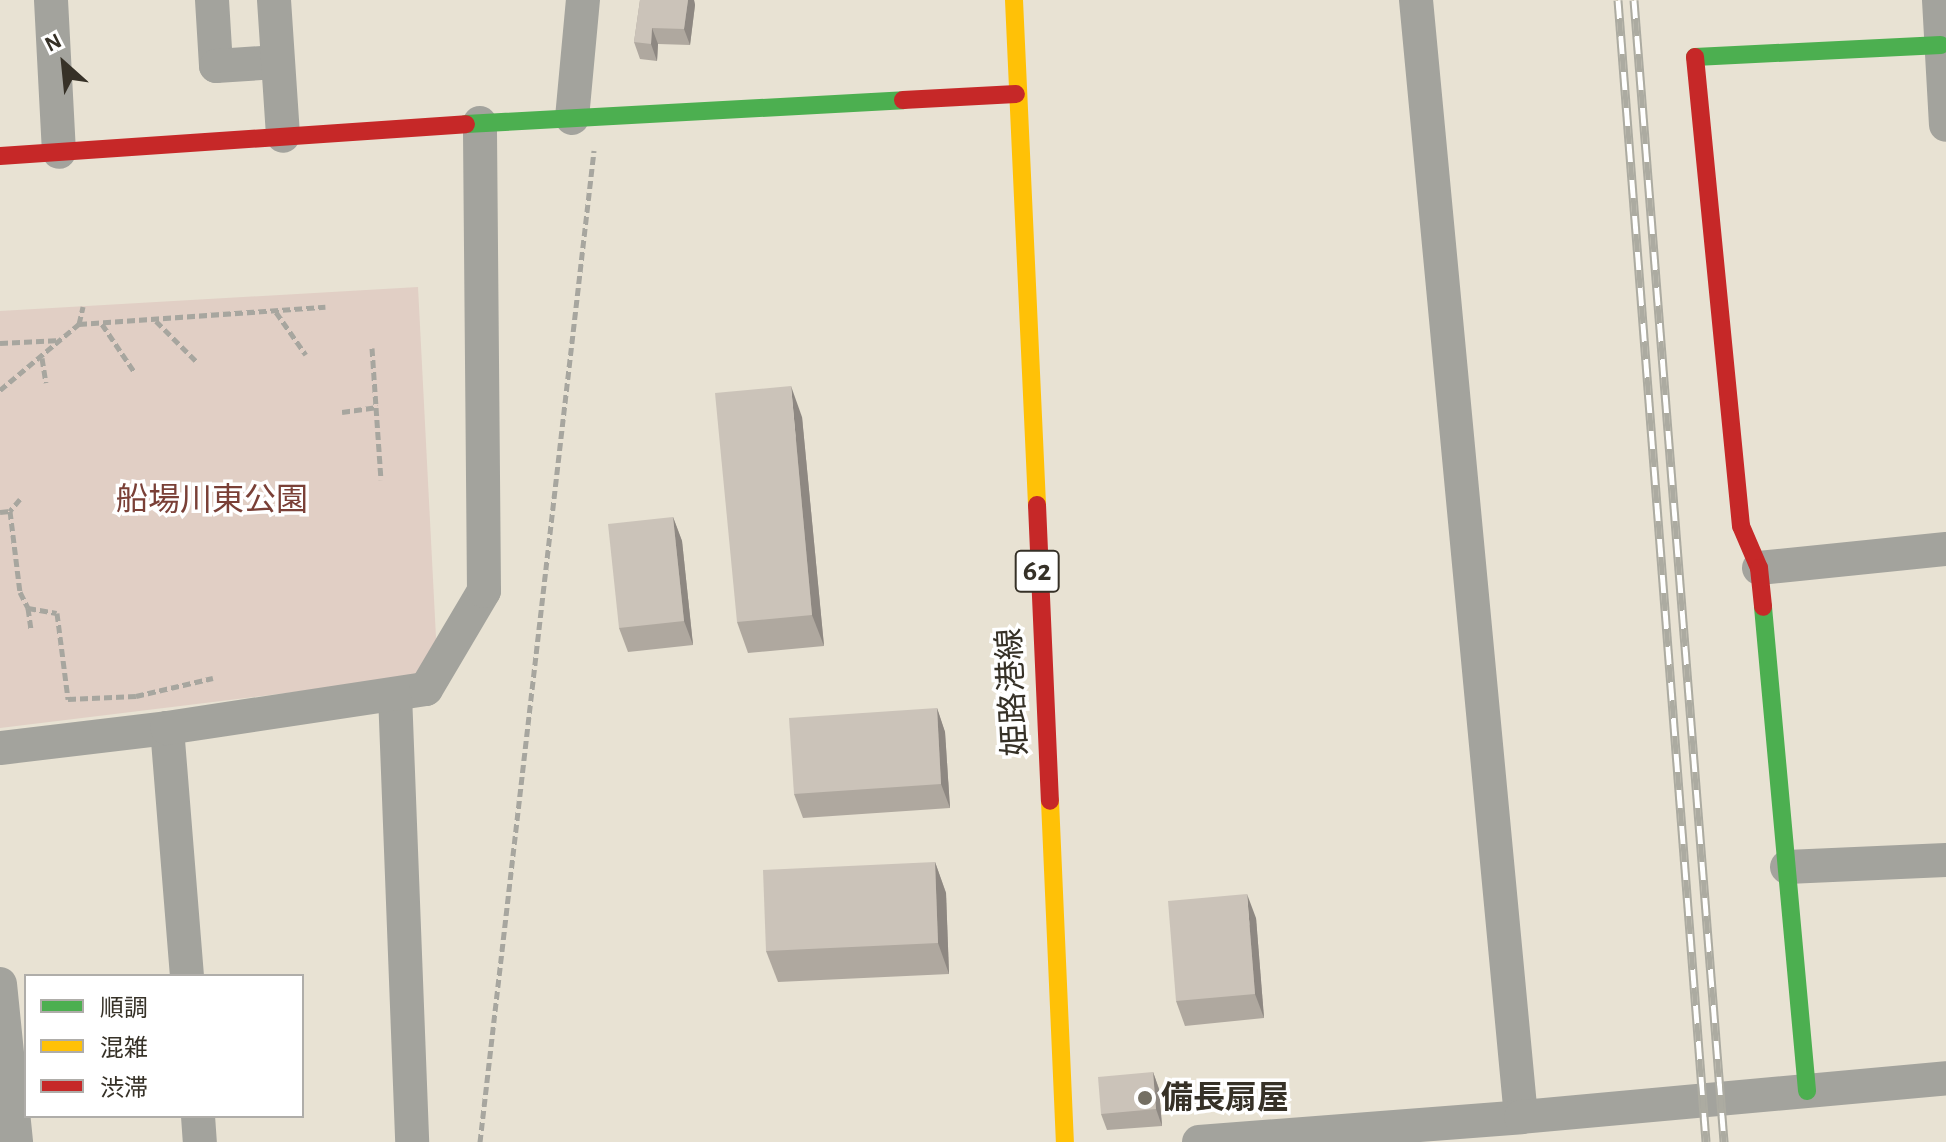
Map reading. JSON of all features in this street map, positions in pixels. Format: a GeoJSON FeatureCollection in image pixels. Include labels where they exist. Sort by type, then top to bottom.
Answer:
{"type":"FeatureCollection","features":[{"type":"Feature","properties":{"kind":"street"},"geometry":{"type":"LineString","coordinates":[[51,0],[59,152]]}},
{"type":"Feature","properties":{"kind":"street"},"geometry":{"type":"LineString","coordinates":[[212,0],[216,66],[277,62]]}},
{"type":"Feature","properties":{"kind":"street"},"geometry":{"type":"LineString","coordinates":[[274,0],[283,136]]}},
{"type":"Feature","properties":{"kind":"street"},"geometry":{"type":"LineString","coordinates":[[572,118],[583,0]]}},
{"type":"Feature","properties":{"kind":"street","name":"姫路港線"},"geometry":{"type":"LineString","coordinates":[[1014,0],[1065,1142]]}},
{"type":"Feature","properties":{"kind":"street"},"geometry":{"type":"LineString","coordinates":[[1416,0],[1521,1117]]}},
{"type":"Feature","properties":{"kind":"street"},"geometry":{"type":"LineString","coordinates":[[1807,1091],[1759,568],[1741,526],[1695,57],[1942,20],[1946,125]]}},
{"type":"Feature","properties":{"kind":"street"},"geometry":{"type":"LineString","coordinates":[[0,156],[480,123],[1016,94]]}},
{"type":"Feature","properties":{"kind":"street"},"geometry":{"type":"LineString","coordinates":[[0,748],[167,728],[426,689],[484,591],[480,123]]}},
{"type":"Feature","properties":{"kind":"street"},"geometry":{"type":"LineString","coordinates":[[1759,568],[1946,549]]}},
{"type":"Feature","properties":{"kind":"street"},"geometry":{"type":"LineString","coordinates":[[395,694],[412,1142]]}},
{"type":"Feature","properties":{"kind":"street"},"geometry":{"type":"LineString","coordinates":[[167,728],[187,974]]}},
{"type":"Feature","properties":{"kind":"street"},"geometry":{"type":"LineString","coordinates":[[1787,867],[1946,860]]}},
{"type":"Feature","properties":{"kind":"street"},"geometry":{"type":"LineString","coordinates":[[0,984],[16,1142]]}},
{"type":"Feature","properties":{"kind":"street"},"geometry":{"type":"LineString","coordinates":[[1199,1142],[1521,1117],[1946,1078]]}},
{"type":"Feature","properties":{"kind":"street"},"geometry":{"type":"LineString","coordinates":[[198,1118],[200,1142]]}},
{"type":"Feature","properties":{"kind":"path"},"geometry":{"type":"LineString","coordinates":[[480,1142],[595,142]]}},
{"type":"Feature","properties":{"kind":"path"},"geometry":{"type":"LineString","coordinates":[[0,390],[79,324],[83,306]]}},
{"type":"Feature","properties":{"kind":"path"},"geometry":{"type":"LineString","coordinates":[[79,324],[325,307]]}},
{"type":"Feature","properties":{"kind":"path"},"geometry":{"type":"LineString","coordinates":[[275,311],[306,355]]}},
{"type":"Feature","properties":{"kind":"path"},"geometry":{"type":"LineString","coordinates":[[155,320],[198,363]]}},
{"type":"Feature","properties":{"kind":"path"},"geometry":{"type":"LineString","coordinates":[[102,323],[135,373]]}},
{"type":"Feature","properties":{"kind":"path"},"geometry":{"type":"LineString","coordinates":[[0,343],[62,340]]}},
{"type":"Feature","properties":{"kind":"path"},"geometry":{"type":"LineString","coordinates":[[372,348],[381,480]]}},
{"type":"Feature","properties":{"kind":"path"},"geometry":{"type":"LineString","coordinates":[[42,357],[46,383]]}},
{"type":"Feature","properties":{"kind":"path"},"geometry":{"type":"LineString","coordinates":[[342,412],[378,407]]}},
{"type":"Feature","properties":{"kind":"path"},"geometry":{"type":"LineString","coordinates":[[0,512],[10,511],[20,499]]}},
{"type":"Feature","properties":{"kind":"path"},"geometry":{"type":"LineString","coordinates":[[10,511],[20,592],[28,608],[31,629]]}},
{"type":"Feature","properties":{"kind":"path"},"geometry":{"type":"LineString","coordinates":[[28,608],[57,613],[68,699],[136,696],[213,678]]}},
{"type":"Feature","properties":{"kind":"green space","name":"船場川東公園"},"geometry":{"type":"Polygon","coordinates":[[[418,287],[437,657],[426,676],[0,728],[0,311],[418,287]]]}},
{"type":"Feature","properties":{"kind":"building"},"geometry":{"type":"Polygon","coordinates":[[[640,0],[688,0],[684,29],[652,28],[651,44],[634,42],[640,0]]]}},
{"type":"Feature","properties":{"kind":"building"},"geometry":{"type":"Polygon","coordinates":[[[791,386],[812,615],[737,622],[715,393],[791,386]]]}},
{"type":"Feature","properties":{"kind":"building"},"geometry":{"type":"Polygon","coordinates":[[[673,517],[684,621],[619,628],[608,524],[673,517]]]}},
{"type":"Feature","properties":{"kind":"building"},"geometry":{"type":"Polygon","coordinates":[[[937,708],[941,784],[794,794],[789,718],[937,708]]]}},
{"type":"Feature","properties":{"kind":"building"},"geometry":{"type":"Polygon","coordinates":[[[935,862],[938,943],[766,951],[763,870],[935,862]]]}},
{"type":"Feature","properties":{"kind":"building"},"geometry":{"type":"Polygon","coordinates":[[[1247,894],[1255,994],[1176,1001],[1168,901],[1247,894]]]}},
{"type":"Feature","properties":{"kind":"building"},"geometry":{"type":"Polygon","coordinates":[[[1153,1072],[1156,1109],[1101,1114],[1098,1077],[1153,1072]]]}},
{"type":"Feature","properties":{"kind":"railway"},"geometry":{"type":"LineString","coordinates":[[1618,0],[1706,1142]]}},
{"type":"Feature","properties":{"kind":"railway"},"geometry":{"type":"LineString","coordinates":[[1634,0],[1724,1142]]}},
{"type":"Feature","properties":{"kind":"traffic: fast"},"geometry":{"type":"LineString","coordinates":[[1695,57],[1941,45]]}},
{"type":"Feature","properties":{"kind":"traffic: fast"},"geometry":{"type":"LineString","coordinates":[[466,124],[903,100]]}},
{"type":"Feature","properties":{"kind":"traffic: fast"},"geometry":{"type":"LineString","coordinates":[[1763,607],[1807,1091]]}},
{"type":"Feature","properties":{"kind":"traffic: slow"},"geometry":{"type":"LineString","coordinates":[[1014,0],[1037,505]]}},
{"type":"Feature","properties":{"kind":"traffic: slow"},"geometry":{"type":"LineString","coordinates":[[1050,801],[1065,1142]]}},
{"type":"Feature","properties":{"kind":"traffic: jam"},"geometry":{"type":"LineString","coordinates":[[1695,57],[1741,526],[1759,568],[1763,607]]}},
{"type":"Feature","properties":{"kind":"traffic: jam"},"geometry":{"type":"LineString","coordinates":[[903,100],[1016,94]]}},
{"type":"Feature","properties":{"kind":"traffic: jam"},"geometry":{"type":"LineString","coordinates":[[0,156],[466,124]]}},
{"type":"Feature","properties":{"kind":"traffic: jam"},"geometry":{"type":"LineString","coordinates":[[1037,505],[1050,801]]}},
{"type":"Feature","properties":{"kind":"place","name":"備長扇屋"},"geometry":{"type":"Point","coordinates":[1145,1098]}}]}
